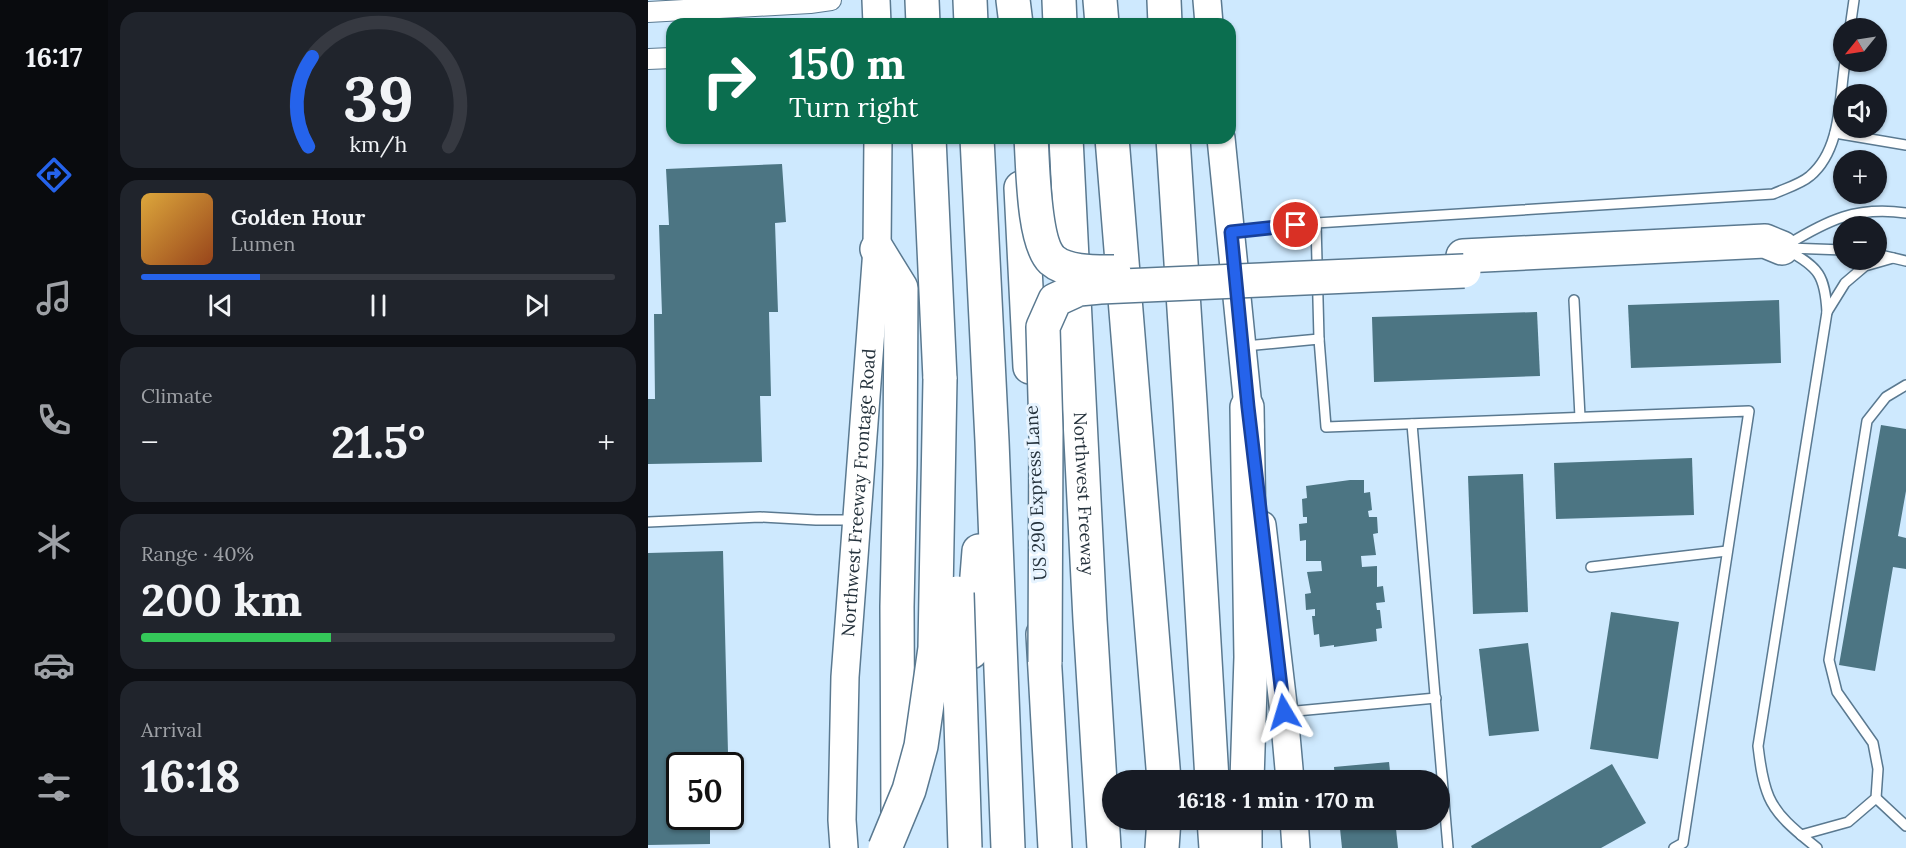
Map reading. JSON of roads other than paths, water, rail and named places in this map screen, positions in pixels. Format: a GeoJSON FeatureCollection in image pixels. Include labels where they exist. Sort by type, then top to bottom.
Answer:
{"type":"FeatureCollection","features":[{"type":"Feature","properties":{"kind":"highway"},"geometry":{"type":"LineString","coordinates":[[922,0],[923,18]]}},
{"type":"Feature","properties":{"kind":"highway"},"geometry":{"type":"LineString","coordinates":[[970,0],[971,18]]}},
{"type":"Feature","properties":{"kind":"highway"},"geometry":{"type":"LineString","coordinates":[[1012,0],[1014,18]]}},
{"type":"Feature","properties":{"kind":"highway"},"geometry":{"type":"LineString","coordinates":[[1059,0],[1060,18]]}},
{"type":"Feature","properties":{"kind":"highway"},"geometry":{"type":"LineString","coordinates":[[1100,0],[1102,18]]}},
{"type":"Feature","properties":{"kind":"highway"},"geometry":{"type":"LineString","coordinates":[[1164,0],[1165,18]]}},
{"type":"Feature","properties":{"kind":"highway"},"geometry":{"type":"LineString","coordinates":[[929,144],[940,379],[955,520],[965,848]]}},
{"type":"Feature","properties":{"kind":"highway"},"geometry":{"type":"LineString","coordinates":[[977,144],[1008,848]]}},
{"type":"Feature","properties":{"kind":"highway","name":"US 290 Express Lane"},"geometry":{"type":"LineString","coordinates":[[1018,144],[1055,848]]}},
{"type":"Feature","properties":{"kind":"highway"},"geometry":{"type":"LineString","coordinates":[[1031,144],[1038,234],[1051,259],[1070,269],[1100,272],[1766,255],[1782,248]]}},
{"type":"Feature","properties":{"kind":"highway","name":"Northwest Freeway"},"geometry":{"type":"LineString","coordinates":[[1066,144],[1104,848]]}},
{"type":"Feature","properties":{"kind":"highway"},"geometry":{"type":"LineString","coordinates":[[1113,144],[1163,770]]}},
{"type":"Feature","properties":{"kind":"highway"},"geometry":{"type":"LineString","coordinates":[[1173,144],[1211,770]]}},
{"type":"Feature","properties":{"kind":"highway"},"geometry":{"type":"LineString","coordinates":[[877,249],[901,288],[897,607],[898,848]]}},
{"type":"Feature","properties":{"kind":"highway"},"geometry":{"type":"LineString","coordinates":[[1045,662],[1046,432],[1043,327],[1055,300],[1079,290],[1100,287],[1464,263]]}},
{"type":"Feature","properties":{"kind":"highway"},"geometry":{"type":"LineString","coordinates":[[885,848],[909,790],[921,746],[935,648],[940,379]]}},
{"type":"Feature","properties":{"kind":"highway"},"geometry":{"type":"LineString","coordinates":[[1247,770],[1251,657],[1248,407]]}},
{"type":"Feature","properties":{"kind":"highway"},"geometry":{"type":"LineString","coordinates":[[954,848],[976,581],[992,441]]}},
{"type":"Feature","properties":{"kind":"highway"},"geometry":{"type":"LineString","coordinates":[[1162,848],[1164,830]]}},
{"type":"Feature","properties":{"kind":"highway"},"geometry":{"type":"LineString","coordinates":[[1167,830],[1169,848]]}},
{"type":"Feature","properties":{"kind":"highway"},"geometry":{"type":"LineString","coordinates":[[1215,830],[1216,848]]}},
{"type":"Feature","properties":{"kind":"highway"},"geometry":{"type":"LineString","coordinates":[[1245,830],[1245,848]]}},
{"type":"Feature","properties":{"kind":"main road"},"geometry":{"type":"LineString","coordinates":[[876,0],[877,18]]}},
{"type":"Feature","properties":{"kind":"main road"},"geometry":{"type":"LineString","coordinates":[[1207,0],[1208,18]]}},
{"type":"Feature","properties":{"kind":"main road","name":"Northwest Freeway Frontage Road"},"geometry":{"type":"LineString","coordinates":[[844,848],[842,820],[845,677],[877,249],[878,144]]}},
{"type":"Feature","properties":{"kind":"main road"},"geometry":{"type":"LineString","coordinates":[[1222,144],[1248,407],[1289,770]]}},
{"type":"Feature","properties":{"kind":"main road"},"geometry":{"type":"LineString","coordinates":[[1295,830],[1296,848]]}},
{"type":"Feature","properties":{"kind":"street"},"geometry":{"type":"LineString","coordinates":[[648,12],[831,0]]}},
{"type":"Feature","properties":{"kind":"street"},"geometry":{"type":"LineString","coordinates":[[648,59],[666,58]]}},
{"type":"Feature","properties":{"kind":"lane"},"geometry":{"type":"LineString","coordinates":[[1851,18],[1854,0]]}},
{"type":"Feature","properties":{"kind":"lane"},"geometry":{"type":"LineString","coordinates":[[1231,232],[1316,223],[1773,194],[1810,176],[1825,158],[1833,138]]}},
{"type":"Feature","properties":{"kind":"lane"},"geometry":{"type":"LineString","coordinates":[[1862,138],[1906,146]]}},
{"type":"Feature","properties":{"kind":"lane"},"geometry":{"type":"LineString","coordinates":[[1782,248],[1818,226],[1851,214],[1883,210],[1906,213]]}},
{"type":"Feature","properties":{"kind":"lane"},"geometry":{"type":"LineString","coordinates":[[1316,223],[1319,339],[1326,427],[1749,411],[1683,843],[1674,848]]}},
{"type":"Feature","properties":{"kind":"lane"},"geometry":{"type":"LineString","coordinates":[[1782,248],[1833,250]]}},
{"type":"Feature","properties":{"kind":"lane"},"geometry":{"type":"LineString","coordinates":[[1782,248],[1817,270],[1826,290],[1827,312],[1758,746],[1761,769],[1769,798],[1785,819],[1817,848]]}},
{"type":"Feature","properties":{"kind":"lane"},"geometry":{"type":"LineString","coordinates":[[1887,257],[1906,261]]}},
{"type":"Feature","properties":{"kind":"lane"},"geometry":{"type":"LineString","coordinates":[[1827,312],[1845,283],[1865,266],[1893,258]]}},
{"type":"Feature","properties":{"kind":"lane"},"geometry":{"type":"LineString","coordinates":[[1574,300],[1580,417]]}},
{"type":"Feature","properties":{"kind":"lane"},"geometry":{"type":"LineString","coordinates":[[1242,346],[1319,339]]}},
{"type":"Feature","properties":{"kind":"lane"},"geometry":{"type":"LineString","coordinates":[[1801,835],[1848,822],[1876,798],[1878,769],[1873,743],[1837,692],[1829,660],[1868,421],[1886,397],[1906,385]]}},
{"type":"Feature","properties":{"kind":"lane"},"geometry":{"type":"LineString","coordinates":[[1412,424],[1449,848]]}},
{"type":"Feature","properties":{"kind":"lane"},"geometry":{"type":"LineString","coordinates":[[648,522],[760,517],[858,520]]}},
{"type":"Feature","properties":{"kind":"lane"},"geometry":{"type":"LineString","coordinates":[[1591,567],[1727,551]]}},
{"type":"Feature","properties":{"kind":"lane"},"geometry":{"type":"LineString","coordinates":[[1284,712],[1436,698]]}},
{"type":"Feature","properties":{"kind":"lane"},"geometry":{"type":"LineString","coordinates":[[1876,798],[1906,826]]}}]}
